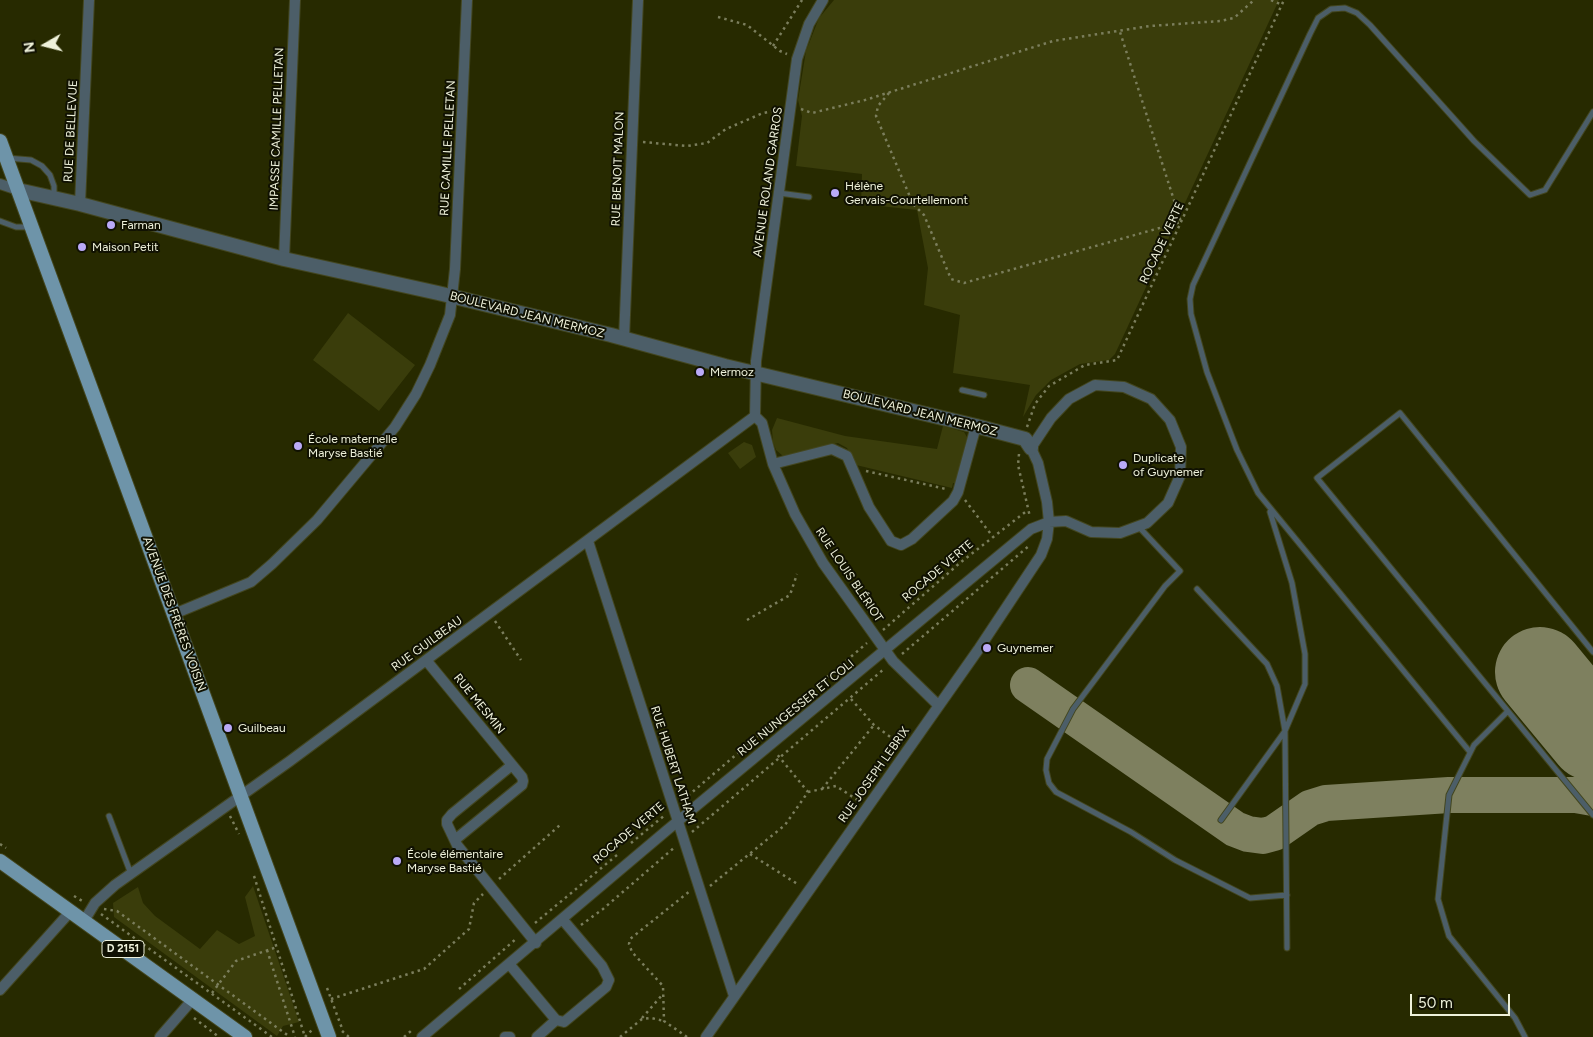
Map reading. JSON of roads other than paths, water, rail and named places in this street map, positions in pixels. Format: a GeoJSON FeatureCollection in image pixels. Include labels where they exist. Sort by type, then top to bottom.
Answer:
{"type":"FeatureCollection","features":[{"type":"Feature","properties":{"kind":"main road","name":"AVENUE DES FRÈRES VOISIN"},"geometry":{"type":"LineString","coordinates":[[0,141],[329,1037]]}},
{"type":"Feature","properties":{"kind":"main road","name":"D 2151"},"geometry":{"type":"LineString","coordinates":[[4,855],[70,912],[245,1037]]}},
{"type":"Feature","properties":{"kind":"street","name":"RUE DE BELLEVUE"},"geometry":{"type":"LineString","coordinates":[[80,204],[90,0]]}},
{"type":"Feature","properties":{"kind":"street","name":"IMPASSE CAMILLE PELLETAN"},"geometry":{"type":"LineString","coordinates":[[284,259],[295,0]]}},
{"type":"Feature","properties":{"kind":"street","name":"RUE CAMILLE PELLETAN"},"geometry":{"type":"LineString","coordinates":[[174,614],[251,582],[317,520],[395,427],[416,394],[450,315],[455,269],[467,0]]}},
{"type":"Feature","properties":{"kind":"street","name":"RUE BENOIT MALON"},"geometry":{"type":"LineString","coordinates":[[624,339],[638,0]]}},
{"type":"Feature","properties":{"kind":"street","name":"AVENUE ROLAND GARROS"},"geometry":{"type":"LineString","coordinates":[[756,373],[797,59],[808,24],[823,0]]}},
{"type":"Feature","properties":{"kind":"street"},"geometry":{"type":"LineString","coordinates":[[0,184],[18,190]]}},
{"type":"Feature","properties":{"kind":"street","name":"BOULEVARD JEAN MERMOZ"},"geometry":{"type":"LineString","coordinates":[[18,190],[80,204],[284,259],[451,296],[976,426],[1026,443]]}},
{"type":"Feature","properties":{"kind":"street"},"geometry":{"type":"LineString","coordinates":[[755,416],[756,373]]}},
{"type":"Feature","properties":{"kind":"street"},"geometry":{"type":"LineString","coordinates":[[1095,385],[1124,386],[1151,398],[1170,420],[1181,447],[1180,476],[1168,503],[1147,523],[1120,533],[1091,532],[1066,521],[1049,522],[1043,480],[1026,443],[1069,399],[1095,385]]}},
{"type":"Feature","properties":{"kind":"street","name":"RUE LOUIS BLÉRIOT"},"geometry":{"type":"LineString","coordinates":[[755,416],[762,423],[773,464],[808,539],[841,590],[885,651],[938,705]]}},
{"type":"Feature","properties":{"kind":"street","name":"RUE GUILBEAU"},"geometry":{"type":"LineString","coordinates":[[84,922],[95,903],[131,874],[290,761],[755,416]]}},
{"type":"Feature","properties":{"kind":"street"},"geometry":{"type":"LineString","coordinates":[[773,464],[832,449],[847,456],[869,507],[892,541],[901,545],[912,539],[953,501],[958,492],[976,426]]}},
{"type":"Feature","properties":{"kind":"street","name":"RUE NUNGESSER ET COLI"},"geometry":{"type":"LineString","coordinates":[[422,1037],[1030,528],[1049,522]]}},
{"type":"Feature","properties":{"kind":"street","name":"RUE JOSEPH LEBRIX"},"geometry":{"type":"LineString","coordinates":[[706,1037],[1041,555],[1047,539],[1049,522]]}},
{"type":"Feature","properties":{"kind":"street","name":"RUE HUBERT LATHAM"},"geometry":{"type":"LineString","coordinates":[[588,541],[734,996]]}},
{"type":"Feature","properties":{"kind":"street","name":"RUE MESMIN"},"geometry":{"type":"LineString","coordinates":[[426,660],[522,777],[522,786],[456,839]]}},
{"type":"Feature","properties":{"kind":"street"},"geometry":{"type":"LineString","coordinates":[[512,765],[447,820],[448,829],[456,839],[457,846],[536,942]]}},
{"type":"Feature","properties":{"kind":"street"},"geometry":{"type":"LineString","coordinates":[[0,990],[70,912]]}},
{"type":"Feature","properties":{"kind":"street"},"geometry":{"type":"LineString","coordinates":[[510,965],[556,1020],[564,1022],[606,987],[609,980],[602,966],[563,920]]}},
{"type":"Feature","properties":{"kind":"street"},"geometry":{"type":"LineString","coordinates":[[160,1037],[193,999]]}},
{"type":"Feature","properties":{"kind":"street"},"geometry":{"type":"LineString","coordinates":[[537,1037],[556,1020]]}},
{"type":"Feature","properties":{"kind":"street"},"geometry":{"type":"LineString","coordinates":[[505,1037],[510,1037]]}},
{"type":"Feature","properties":{"kind":"lane"},"geometry":{"type":"LineString","coordinates":[[1470,752],[1269,507],[1245,469],[1210,381],[1191,314],[1190,299],[1193,285],[1318,18],[1331,9],[1345,8],[1357,13],[1474,141],[1530,195],[1545,190],[1593,112]]}},
{"type":"Feature","properties":{"kind":"lane"},"geometry":{"type":"LineString","coordinates":[[6,158],[31,160],[42,166],[52,181],[54,198]]}},
{"type":"Feature","properties":{"kind":"lane"},"geometry":{"type":"LineString","coordinates":[[779,193],[809,197]]}},
{"type":"Feature","properties":{"kind":"lane"},"geometry":{"type":"LineString","coordinates":[[0,221],[16,227],[32,226]]}},
{"type":"Feature","properties":{"kind":"lane"},"geometry":{"type":"LineString","coordinates":[[962,390],[984,395]]}},
{"type":"Feature","properties":{"kind":"lane"},"geometry":{"type":"LineString","coordinates":[[1593,652],[1400,413],[1317,478],[1593,815]]}},
{"type":"Feature","properties":{"kind":"lane"},"geometry":{"type":"LineString","coordinates":[[1221,820],[1285,731],[1305,684],[1305,654],[1292,582],[1269,507]]}},
{"type":"Feature","properties":{"kind":"lane"},"geometry":{"type":"LineString","coordinates":[[1138,526],[1180,570],[1165,586],[1073,709],[1047,759],[1046,770],[1049,783],[1056,792],[1130,832],[1175,860],[1250,898],[1287,895]]}},
{"type":"Feature","properties":{"kind":"lane"},"geometry":{"type":"LineString","coordinates":[[1197,589],[1267,664],[1277,686],[1285,731],[1287,948]]}},
{"type":"Feature","properties":{"kind":"lane"},"geometry":{"type":"LineString","coordinates":[[1507,712],[1474,745],[1449,795],[1438,899],[1449,936],[1515,1018],[1525,1037]]}},
{"type":"Feature","properties":{"kind":"lane"},"geometry":{"type":"LineString","coordinates":[[109,816],[131,874]]}},
{"type":"Feature","properties":{"kind":"place","name":"Hélène Gervais-Courtellemont"},"geometry":{"type":"Point","coordinates":[835,193]}},
{"type":"Feature","properties":{"kind":"place","name":"Farman"},"geometry":{"type":"Point","coordinates":[111,225]}},
{"type":"Feature","properties":{"kind":"place","name":"Maison Petit"},"geometry":{"type":"Point","coordinates":[82,247]}},
{"type":"Feature","properties":{"kind":"place","name":"Mermoz"},"geometry":{"type":"Point","coordinates":[700,372]}},
{"type":"Feature","properties":{"kind":"place","name":"École maternelle Maryse Bastié"},"geometry":{"type":"Point","coordinates":[298,446]}},
{"type":"Feature","properties":{"kind":"place","name":"Duplicate of Guynemer"},"geometry":{"type":"Point","coordinates":[1123,465]}},
{"type":"Feature","properties":{"kind":"place","name":"Guynemer"},"geometry":{"type":"Point","coordinates":[987,648]}},
{"type":"Feature","properties":{"kind":"place","name":"Guilbeau"},"geometry":{"type":"Point","coordinates":[228,728]}},
{"type":"Feature","properties":{"kind":"place","name":"École élémentaire Maryse Bastié"},"geometry":{"type":"Point","coordinates":[397,861]}}]}
